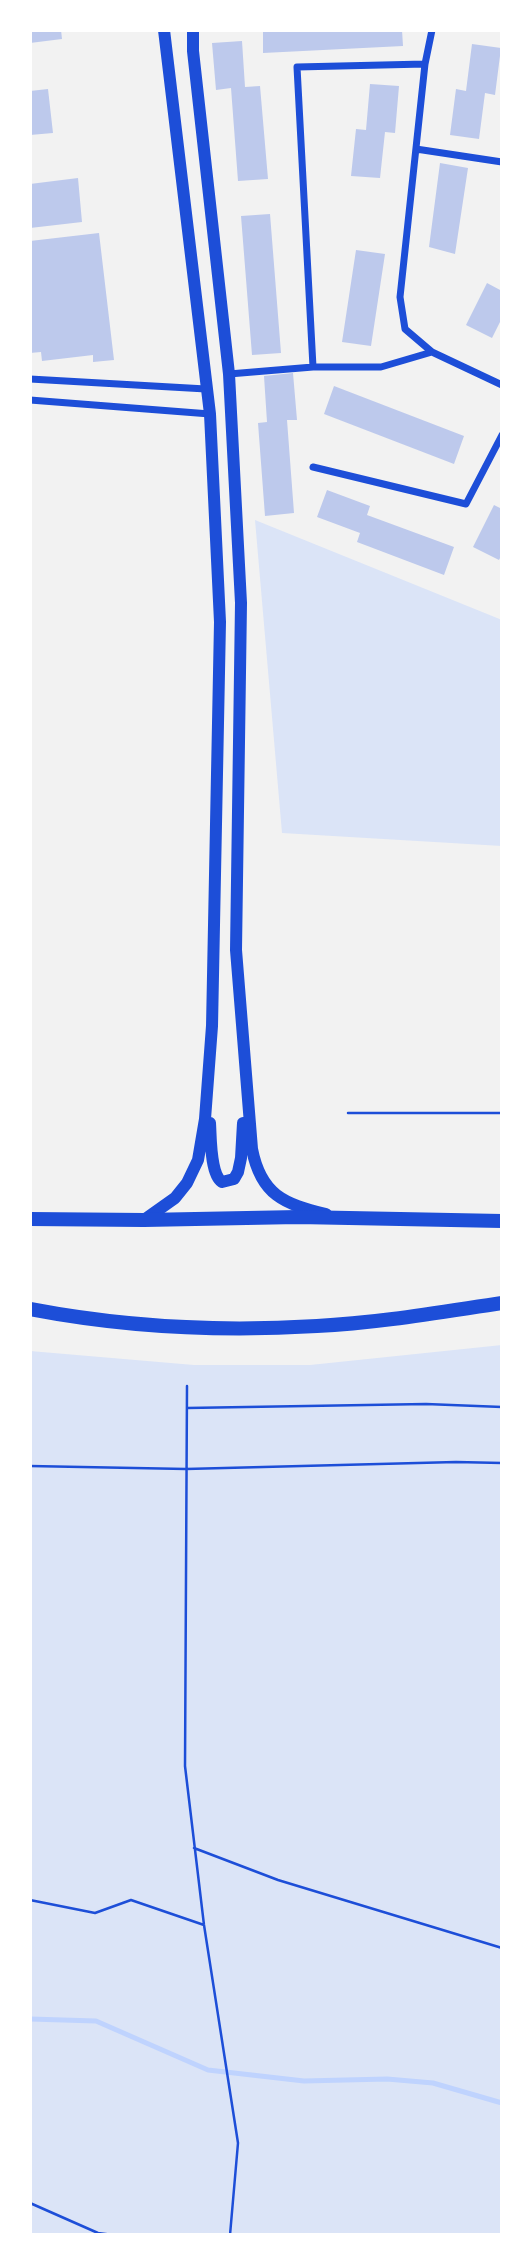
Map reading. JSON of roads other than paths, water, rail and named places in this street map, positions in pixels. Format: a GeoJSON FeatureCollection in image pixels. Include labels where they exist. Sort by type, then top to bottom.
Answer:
{"type":"FeatureCollection","features":[{"type":"Feature","properties":{"kind":"main road"},"geometry":{"type":"LineString","coordinates":[[144,1220],[175,1198],[187,1183],[198,1160],[205,1119],[212,1026],[220,622],[210,414],[164,30]]}},
{"type":"Feature","properties":{"kind":"main road"},"geometry":{"type":"LineString","coordinates":[[193,30],[192,51],[229,374],[241,603],[236,950],[252,1149],[255,1167],[262,1181],[275,1194],[300,1208],[344,1218]]}},
{"type":"Feature","properties":{"kind":"main road"},"geometry":{"type":"LineString","coordinates":[[207,1087],[214,1169],[217,1179],[222,1182],[234,1179],[238,1172],[246,1085]]}},
{"type":"Feature","properties":{"kind":"main road"},"geometry":{"type":"LineString","coordinates":[[30,1219],[344,1218],[502,1221]]}},
{"type":"Feature","properties":{"kind":"main road"},"geometry":{"type":"LineString","coordinates":[[30,1309],[145,1325],[233,1328],[317,1326],[407,1317],[502,1303]]}},
{"type":"Feature","properties":{"kind":"street"},"geometry":{"type":"LineString","coordinates":[[432,30],[425,64],[400,297],[405,329],[432,352],[502,385]]}},
{"type":"Feature","properties":{"kind":"street"},"geometry":{"type":"LineString","coordinates":[[313,367],[297,67],[425,64]]}},
{"type":"Feature","properties":{"kind":"street"},"geometry":{"type":"LineString","coordinates":[[416,149],[502,162]]}},
{"type":"Feature","properties":{"kind":"street"},"geometry":{"type":"LineString","coordinates":[[229,374],[313,367],[381,367],[432,352]]}},
{"type":"Feature","properties":{"kind":"street"},"geometry":{"type":"LineString","coordinates":[[30,379],[206,389]]}},
{"type":"Feature","properties":{"kind":"street"},"geometry":{"type":"LineString","coordinates":[[30,400],[210,414]]}},
{"type":"Feature","properties":{"kind":"street"},"geometry":{"type":"LineString","coordinates":[[313,467],[466,504],[502,435]]}},
{"type":"Feature","properties":{"kind":"waterway"},"geometry":{"type":"LineString","coordinates":[[30,2019],[96,2021],[208,2070],[304,2081],[387,2079],[433,2083],[502,2103]]}}]}
